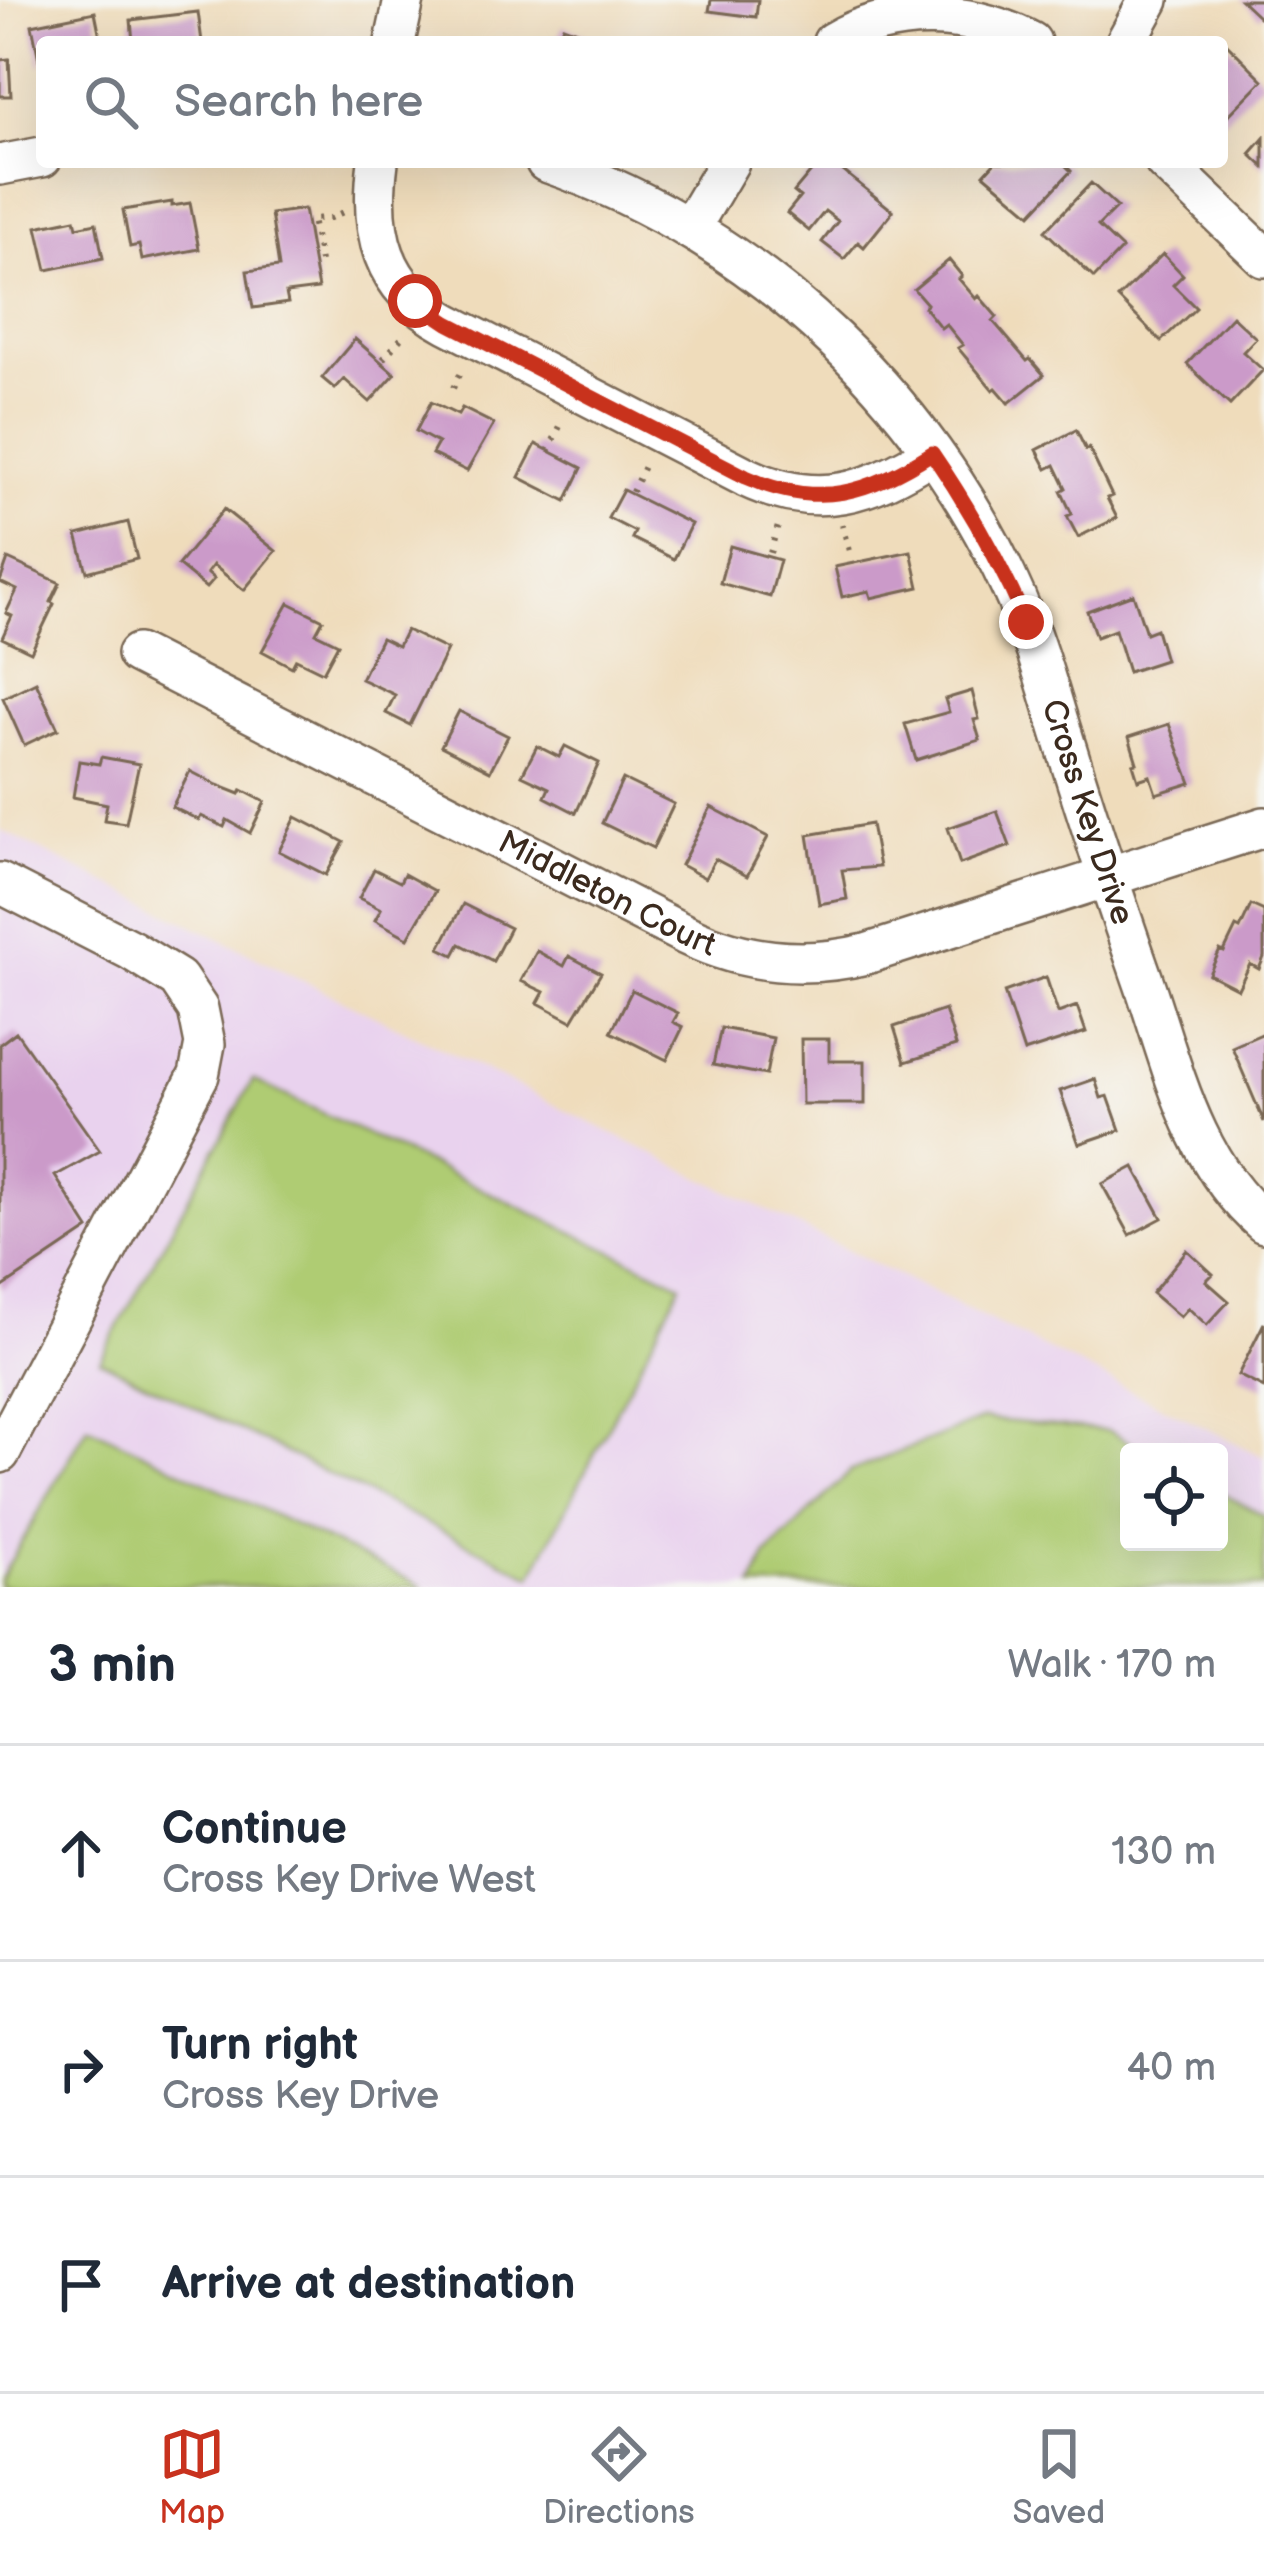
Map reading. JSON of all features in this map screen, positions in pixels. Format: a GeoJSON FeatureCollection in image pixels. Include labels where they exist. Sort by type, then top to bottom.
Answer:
{"type":"FeatureCollection","features":[{"type":"Feature","properties":{"kind":"street"},"geometry":{"type":"LineString","coordinates":[[396,36],[404,0]]}},
{"type":"Feature","properties":{"kind":"street"},"geometry":{"type":"LineString","coordinates":[[1129,36],[1149,0]]}},
{"type":"Feature","properties":{"kind":"street"},"geometry":{"type":"LineString","coordinates":[[850,23],[960,18],[1018,36]]}},
{"type":"Feature","properties":{"kind":"street"},"geometry":{"type":"LineString","coordinates":[[0,165],[36,158]]}},
{"type":"Feature","properties":{"kind":"street"},"geometry":{"type":"LineString","coordinates":[[377,168],[376,230],[384,256],[415,301],[448,323],[746,477],[772,488],[816,495],[858,490],[899,474],[932,453]]}},
{"type":"Feature","properties":{"kind":"street","name":"Cross Key Drive"},"geometry":{"type":"LineString","coordinates":[[561,168],[644,202],[760,274],[861,365],[932,453],[980,527],[1026,622],[1107,877],[1195,1130],[1221,1179],[1264,1223]]}},
{"type":"Feature","properties":{"kind":"street"},"geometry":{"type":"LineString","coordinates":[[690,228],[725,168]]}},
{"type":"Feature","properties":{"kind":"street"},"geometry":{"type":"LineString","coordinates":[[1172,168],[1264,257]]}},
{"type":"Feature","properties":{"kind":"street","name":"Middleton Court"},"geometry":{"type":"LineString","coordinates":[[137,654],[686,935],[740,956],[809,963],[852,958],[1264,827]]}},
{"type":"Feature","properties":{"kind":"street"},"geometry":{"type":"LineString","coordinates":[[0,884],[178,979],[198,1009],[205,1044],[199,1075],[0,1453]]}},
{"type":"Feature","properties":{"kind":"path"},"geometry":{"type":"LineString","coordinates":[[320,262],[312,219],[343,212]]}},
{"type":"Feature","properties":{"kind":"path"},"geometry":{"type":"LineString","coordinates":[[383,359],[407,331]]}},
{"type":"Feature","properties":{"kind":"path"},"geometry":{"type":"LineString","coordinates":[[453,388],[465,366]]}},
{"type":"Feature","properties":{"kind":"path"},"geometry":{"type":"LineString","coordinates":[[548,451],[564,417]]}},
{"type":"Feature","properties":{"kind":"path"},"geometry":{"type":"LineString","coordinates":[[632,492],[648,459]]}},
{"type":"Feature","properties":{"kind":"path"},"geometry":{"type":"LineString","coordinates":[[770,553],[781,516]]}},
{"type":"Feature","properties":{"kind":"path"},"geometry":{"type":"LineString","coordinates":[[841,521],[850,555]]}},
{"type":"Feature","properties":{"kind":"shaded area"},"geometry":{"type":"Polygon","coordinates":[[[0,830],[1264,1457],[1264,1587],[0,1587],[0,830]]]}},
{"type":"Feature","properties":{"kind":"green space"},"geometry":{"type":"Polygon","coordinates":[[[253,1080],[681,1284],[532,1576],[100,1360],[253,1080]]]}},
{"type":"Feature","properties":{"kind":"green space"},"geometry":{"type":"Polygon","coordinates":[[[983,1419],[1109,1431],[1131,1443],[1120,1443],[1120,1551],[1228,1551],[1228,1497],[1264,1516],[1264,1587],[752,1587],[767,1555],[851,1471],[983,1419]]]}},
{"type":"Feature","properties":{"kind":"green space"},"geometry":{"type":"Polygon","coordinates":[[[88,1426],[424,1587],[0,1587],[88,1426]]]}},
{"type":"Feature","properties":{"kind":"building"},"geometry":{"type":"Polygon","coordinates":[[[711,0],[758,0],[756,17],[709,11],[711,0]]]}},
{"type":"Feature","properties":{"kind":"building"},"geometry":{"type":"Polygon","coordinates":[[[1241,0],[1264,0],[1264,12],[1259,17],[1241,0]]]}},
{"type":"Feature","properties":{"kind":"building"},"geometry":{"type":"Polygon","coordinates":[[[95,12],[100,36],[36,36],[36,45],[32,25],[95,12]]]}},
{"type":"Feature","properties":{"kind":"building"},"geometry":{"type":"Polygon","coordinates":[[[198,12],[201,36],[132,36],[131,20],[198,12]]]}},
{"type":"Feature","properties":{"kind":"building"},"geometry":{"type":"Polygon","coordinates":[[[563,26],[590,36],[559,36],[563,26]]]}},
{"type":"Feature","properties":{"kind":"building"},"geometry":{"type":"Polygon","coordinates":[[[1228,45],[1263,80],[1228,116],[1228,45]]]}},
{"type":"Feature","properties":{"kind":"building"},"geometry":{"type":"Polygon","coordinates":[[[9,59],[11,96],[0,96],[0,60],[9,59]]]}},
{"type":"Feature","properties":{"kind":"building"},"geometry":{"type":"Polygon","coordinates":[[[1264,138],[1264,167],[1250,154],[1264,138]]]}},
{"type":"Feature","properties":{"kind":"building"},"geometry":{"type":"Polygon","coordinates":[[[814,168],[839,168],[893,211],[864,247],[858,242],[844,259],[822,242],[838,221],[825,211],[809,231],[787,213],[800,197],[794,192],[814,168]]]}},
{"type":"Feature","properties":{"kind":"building"},"geometry":{"type":"Polygon","coordinates":[[[990,168],[1071,171],[1031,214],[984,174],[990,168]]]}},
{"type":"Feature","properties":{"kind":"building"},"geometry":{"type":"Polygon","coordinates":[[[1091,183],[1117,207],[1098,226],[1122,249],[1094,278],[1045,231],[1091,183]]]}},
{"type":"Feature","properties":{"kind":"building"},"geometry":{"type":"Polygon","coordinates":[[[172,202],[172,206],[190,203],[199,249],[142,260],[139,245],[130,247],[123,210],[172,202]]]}},
{"type":"Feature","properties":{"kind":"building"},"geometry":{"type":"Polygon","coordinates":[[[304,209],[318,289],[286,293],[288,303],[253,308],[247,271],[279,267],[271,214],[304,209]]]}},
{"type":"Feature","properties":{"kind":"building"},"geometry":{"type":"Polygon","coordinates":[[[75,219],[77,227],[96,223],[103,258],[47,270],[37,227],[75,219]]]}},
{"type":"Feature","properties":{"kind":"building"},"geometry":{"type":"Polygon","coordinates":[[[1163,254],[1183,275],[1173,285],[1196,308],[1161,341],[1118,298],[1163,254]]]}},
{"type":"Feature","properties":{"kind":"building"},"geometry":{"type":"Polygon","coordinates":[[[949,260],[962,276],[959,279],[997,317],[993,321],[1044,375],[1009,403],[958,348],[963,345],[946,324],[941,328],[914,289],[949,260]]]}},
{"type":"Feature","properties":{"kind":"building"},"geometry":{"type":"Polygon","coordinates":[[[1232,316],[1256,338],[1243,352],[1263,370],[1230,405],[1187,364],[1232,316]]]}},
{"type":"Feature","properties":{"kind":"building"},"geometry":{"type":"Polygon","coordinates":[[[355,339],[395,374],[370,402],[344,379],[335,389],[322,378],[355,339]]]}},
{"type":"Feature","properties":{"kind":"building"},"geometry":{"type":"Polygon","coordinates":[[[431,402],[458,415],[462,408],[494,424],[467,471],[432,454],[438,443],[416,431],[431,402]]]}},
{"type":"Feature","properties":{"kind":"building"},"geometry":{"type":"Polygon","coordinates":[[[1076,430],[1112,496],[1107,498],[1117,518],[1078,537],[1067,516],[1072,514],[1061,491],[1066,488],[1055,465],[1047,469],[1037,450],[1076,430]]]}},
{"type":"Feature","properties":{"kind":"building"},"geometry":{"type":"Polygon","coordinates":[[[536,444],[582,468],[566,501],[519,477],[536,444]]]}},
{"type":"Feature","properties":{"kind":"building"},"geometry":{"type":"Polygon","coordinates":[[[623,490],[691,524],[674,559],[632,538],[635,532],[608,518],[623,490]]]}},
{"type":"Feature","properties":{"kind":"building"},"geometry":{"type":"Polygon","coordinates":[[[224,509],[276,551],[244,590],[213,565],[207,573],[214,579],[206,588],[178,565],[224,509]]]}},
{"type":"Feature","properties":{"kind":"building"},"geometry":{"type":"Polygon","coordinates":[[[128,522],[137,559],[87,572],[77,535],[128,522]]]}},
{"type":"Feature","properties":{"kind":"building"},"geometry":{"type":"Polygon","coordinates":[[[730,546],[780,560],[770,597],[720,583],[730,546]]]}},
{"type":"Feature","properties":{"kind":"building"},"geometry":{"type":"Polygon","coordinates":[[[911,551],[919,587],[871,598],[869,591],[842,597],[835,567],[911,551]]]}},
{"type":"Feature","properties":{"kind":"building"},"geometry":{"type":"Polygon","coordinates":[[[8,559],[60,583],[31,652],[2,638],[12,616],[6,613],[17,590],[0,582],[8,559]]]}},
{"type":"Feature","properties":{"kind":"building"},"geometry":{"type":"Polygon","coordinates":[[[1133,594],[1146,633],[1156,629],[1165,660],[1128,672],[1115,630],[1096,637],[1087,611],[1133,594]]]}},
{"type":"Feature","properties":{"kind":"building"},"geometry":{"type":"Polygon","coordinates":[[[289,603],[323,620],[316,633],[338,644],[323,672],[296,659],[292,667],[262,651],[289,603]]]}},
{"type":"Feature","properties":{"kind":"building"},"geometry":{"type":"Polygon","coordinates":[[[406,630],[447,650],[410,725],[386,713],[395,695],[361,679],[381,638],[398,646],[406,630]]]}},
{"type":"Feature","properties":{"kind":"building"},"geometry":{"type":"Polygon","coordinates":[[[36,682],[58,729],[24,745],[3,698],[36,682]]]}},
{"type":"Feature","properties":{"kind":"building"},"geometry":{"type":"Polygon","coordinates":[[[972,691],[980,740],[916,760],[905,724],[949,712],[945,699],[972,691]]]}},
{"type":"Feature","properties":{"kind":"building"},"geometry":{"type":"Polygon","coordinates":[[[459,711],[508,736],[490,771],[441,746],[459,711]]]}},
{"type":"Feature","properties":{"kind":"building"},"geometry":{"type":"Polygon","coordinates":[[[1169,724],[1191,783],[1156,794],[1150,776],[1138,780],[1129,737],[1169,724]]]}},
{"type":"Feature","properties":{"kind":"building"},"geometry":{"type":"Polygon","coordinates":[[[537,746],[559,757],[565,746],[599,763],[576,813],[545,797],[549,788],[522,775],[537,746]]]}},
{"type":"Feature","properties":{"kind":"building"},"geometry":{"type":"Polygon","coordinates":[[[101,757],[139,764],[126,823],[104,820],[107,804],[73,797],[79,761],[99,764],[101,757]]]}},
{"type":"Feature","properties":{"kind":"building"},"geometry":{"type":"Polygon","coordinates":[[[190,771],[265,802],[250,833],[227,820],[224,827],[172,807],[190,771]]]}},
{"type":"Feature","properties":{"kind":"building"},"geometry":{"type":"Polygon","coordinates":[[[623,779],[674,804],[653,848],[602,823],[623,779]]]}},
{"type":"Feature","properties":{"kind":"building"},"geometry":{"type":"Polygon","coordinates":[[[711,807],[768,837],[747,876],[715,859],[705,878],[681,865],[711,807]]]}},
{"type":"Feature","properties":{"kind":"building"},"geometry":{"type":"Polygon","coordinates":[[[997,811],[1010,846],[960,864],[948,828],[997,811]]]}},
{"type":"Feature","properties":{"kind":"building"},"geometry":{"type":"Polygon","coordinates":[[[296,817],[344,842],[326,875],[279,851],[296,817]]]}},
{"type":"Feature","properties":{"kind":"building"},"geometry":{"type":"Polygon","coordinates":[[[871,824],[879,867],[842,870],[847,899],[819,904],[808,835],[871,824]]]}},
{"type":"Feature","properties":{"kind":"building"},"geometry":{"type":"Polygon","coordinates":[[[374,869],[400,882],[404,874],[435,891],[408,938],[375,920],[381,909],[359,898],[374,869]]]}},
{"type":"Feature","properties":{"kind":"building"},"geometry":{"type":"Polygon","coordinates":[[[463,904],[510,928],[493,961],[460,944],[454,955],[440,948],[463,904]]]}},
{"type":"Feature","properties":{"kind":"building"},"geometry":{"type":"Polygon","coordinates":[[[1251,905],[1264,911],[1264,957],[1259,969],[1250,964],[1238,989],[1209,974],[1251,905]]]}},
{"type":"Feature","properties":{"kind":"building"},"geometry":{"type":"Polygon","coordinates":[[[537,951],[564,966],[569,956],[601,973],[572,1021],[538,1003],[544,992],[521,981],[537,951]]]}},
{"type":"Feature","properties":{"kind":"building"},"geometry":{"type":"Polygon","coordinates":[[[1046,977],[1058,1013],[1077,1006],[1086,1032],[1024,1052],[1004,992],[1046,977]]]}},
{"type":"Feature","properties":{"kind":"building"},"geometry":{"type":"Polygon","coordinates":[[[632,990],[678,1013],[673,1022],[683,1027],[667,1060],[611,1032],[632,990]]]}},
{"type":"Feature","properties":{"kind":"building"},"geometry":{"type":"Polygon","coordinates":[[[945,1010],[956,1046],[905,1062],[894,1027],[945,1010]]]}},
{"type":"Feature","properties":{"kind":"building"},"geometry":{"type":"Polygon","coordinates":[[[721,1028],[773,1038],[766,1075],[713,1065],[721,1028]]]}},
{"type":"Feature","properties":{"kind":"building"},"geometry":{"type":"Polygon","coordinates":[[[16,1032],[100,1151],[55,1176],[89,1229],[0,1289],[0,1044],[16,1032]]]}},
{"type":"Feature","properties":{"kind":"building"},"geometry":{"type":"Polygon","coordinates":[[[1264,1033],[1264,1122],[1232,1047],[1264,1033]]]}},
{"type":"Feature","properties":{"kind":"building"},"geometry":{"type":"Polygon","coordinates":[[[801,1039],[829,1039],[829,1061],[865,1061],[865,1104],[802,1104],[801,1039]]]}},
{"type":"Feature","properties":{"kind":"building"},"geometry":{"type":"Polygon","coordinates":[[[1095,1079],[1101,1098],[1108,1096],[1120,1130],[1079,1144],[1060,1091],[1095,1079]]]}},
{"type":"Feature","properties":{"kind":"building"},"geometry":{"type":"Polygon","coordinates":[[[1134,1167],[1162,1218],[1130,1235],[1102,1184],[1134,1167]]]}},
{"type":"Feature","properties":{"kind":"building"},"geometry":{"type":"Polygon","coordinates":[[[1187,1250],[1213,1274],[1206,1281],[1229,1301],[1207,1325],[1188,1308],[1180,1317],[1152,1293],[1187,1250]]]}},
{"type":"Feature","properties":{"kind":"building"},"geometry":{"type":"Polygon","coordinates":[[[1264,1323],[1264,1388],[1238,1375],[1264,1323]]]}},
{"type":"Feature","properties":{"kind":"route"},"geometry":{"type":"LineString","coordinates":[[415,301],[448,323],[772,488],[816,495],[858,490],[899,474],[932,453],[1004,572],[1026,622]]}}]}
